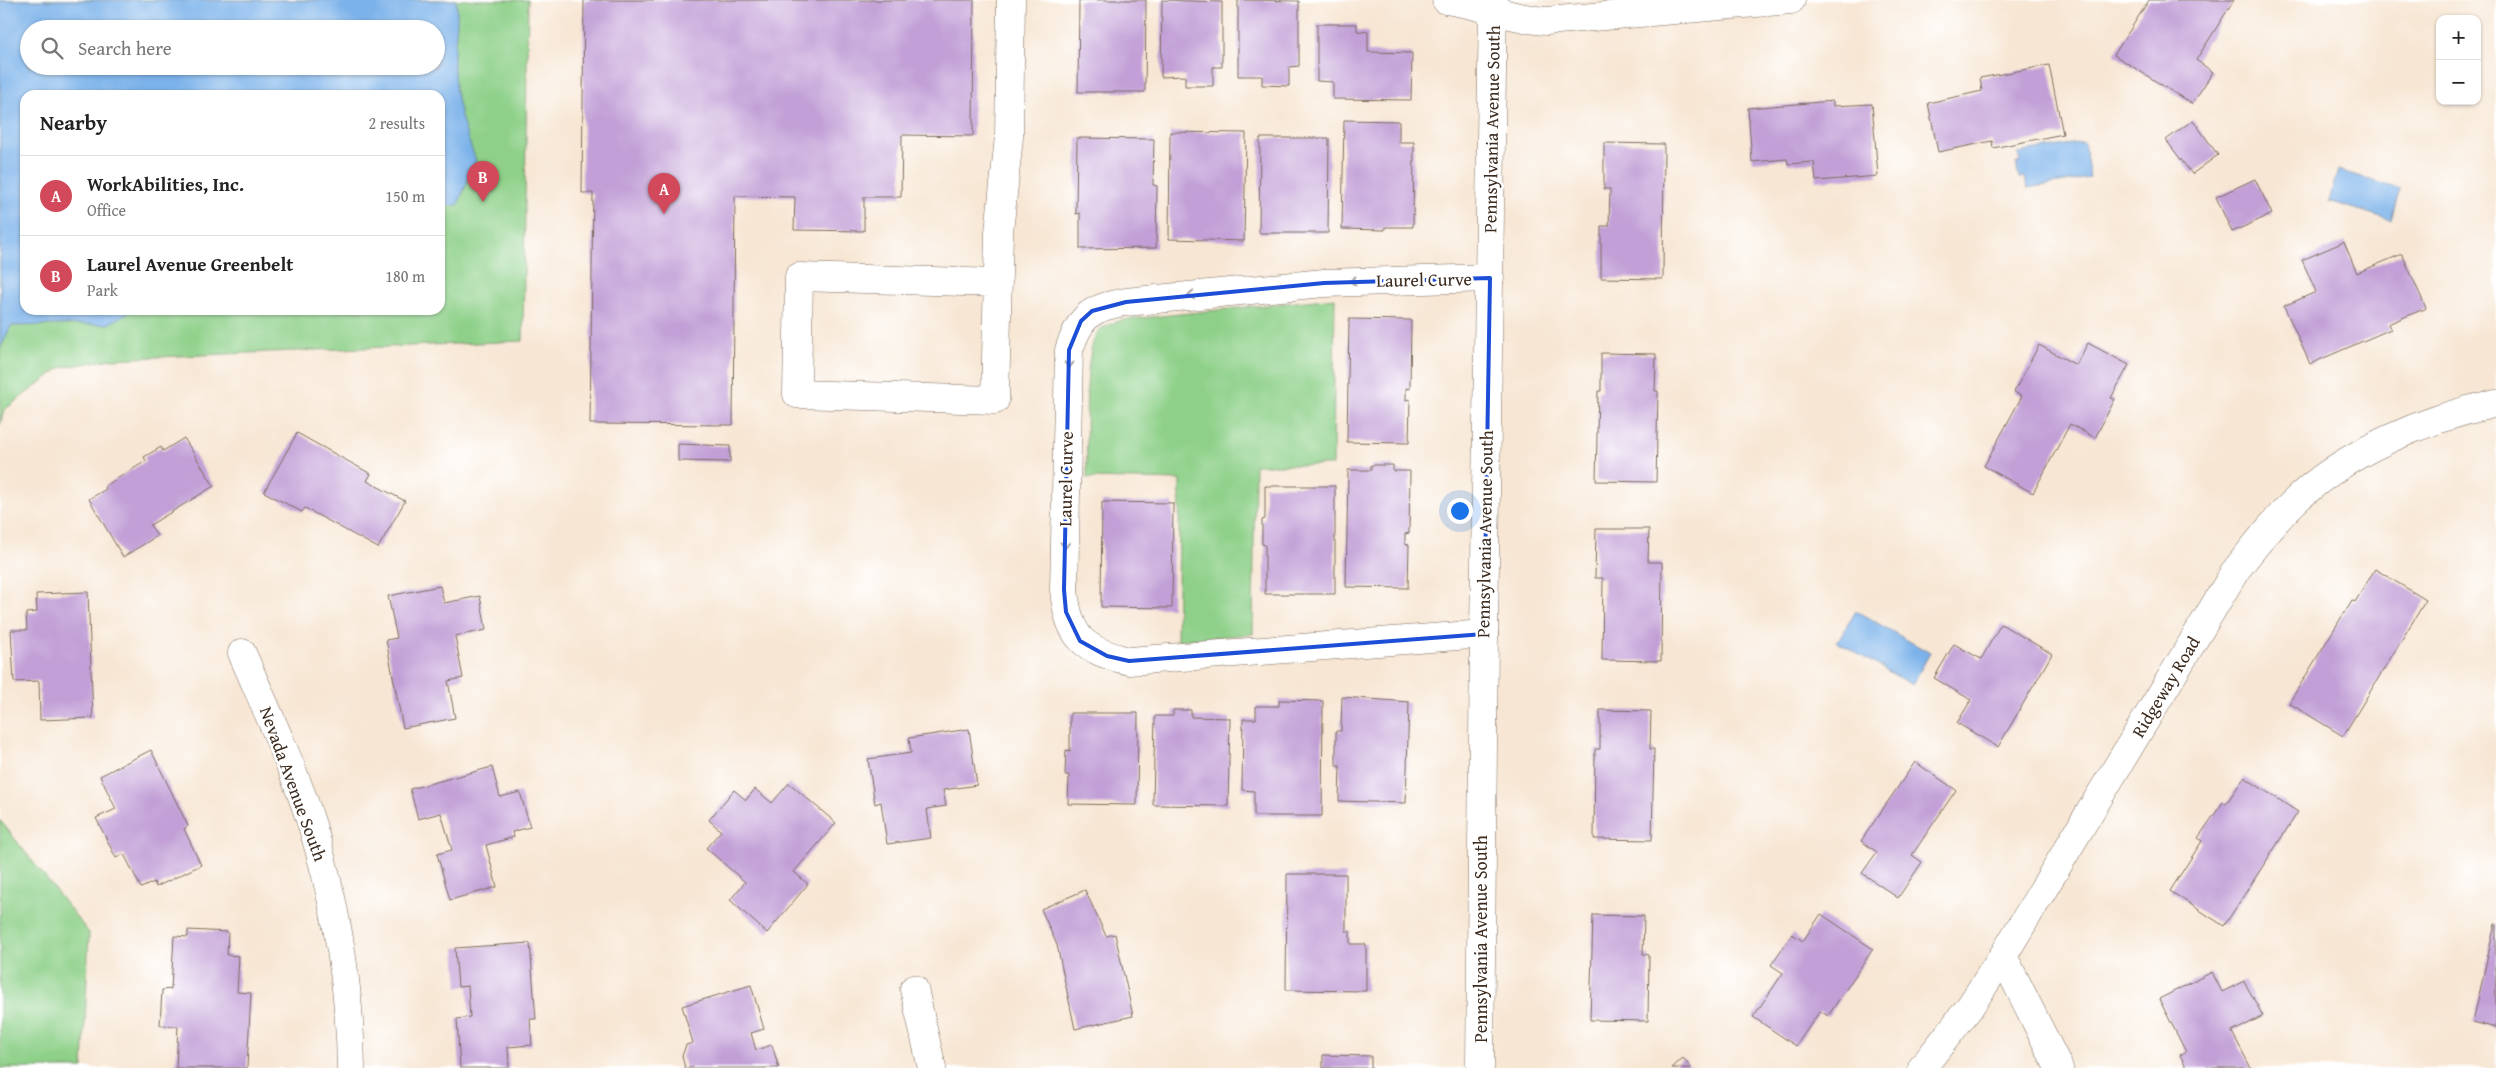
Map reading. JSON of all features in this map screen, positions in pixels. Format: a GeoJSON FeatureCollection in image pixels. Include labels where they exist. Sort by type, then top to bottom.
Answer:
{"type":"FeatureCollection","features":[{"type":"Feature","properties":{"kind":"street"},"geometry":{"type":"LineString","coordinates":[[998,283],[799,278],[797,394],[995,400],[998,283],[999,232],[1009,137],[1011,0]]}},
{"type":"Feature","properties":{"kind":"street"},"geometry":{"type":"LineString","coordinates":[[1446,0],[1493,5],[1526,20],[1546,21],[1791,0]]}},
{"type":"Feature","properties":{"kind":"street","name":"Pennsylvania Avenue South"},"geometry":{"type":"LineString","coordinates":[[1480,1068],[1493,5]]}},
{"type":"Feature","properties":{"kind":"street","name":"Laurel Curve"},"geometry":{"type":"LineString","coordinates":[[1484,634],[1129,662],[1107,656],[1080,641],[1071,628],[1066,612],[1064,590],[1069,350],[1080,321],[1092,311],[1108,304],[1324,283],[1490,278]]}},
{"type":"Feature","properties":{"kind":"street","name":"Ridgeway Road"},"geometry":{"type":"LineString","coordinates":[[1922,1068],[1969,1008],[2003,956],[2236,570],[2263,535],[2293,502],[2326,475],[2362,454],[2397,436],[2432,422],[2496,403]]}},
{"type":"Feature","properties":{"kind":"street","name":"Nevada Avenue South"},"geometry":{"type":"LineString","coordinates":[[242,652],[292,770],[326,873],[344,965],[351,1068]]}},
{"type":"Feature","properties":{"kind":"street"},"geometry":{"type":"LineString","coordinates":[[2003,956],[2059,1068]]}},
{"type":"Feature","properties":{"kind":"street"},"geometry":{"type":"LineString","coordinates":[[914,989],[932,1068]]}},
{"type":"Feature","properties":{"kind":"highlighted area"},"geometry":{"type":"Polygon","coordinates":[[[1490,278],[1484,634],[1129,661],[1107,656],[1080,641],[1066,612],[1064,590],[1069,350],[1081,321],[1092,311],[1126,302],[1324,283],[1490,278]]]}},
{"type":"Feature","properties":{"kind":"green space"},"geometry":{"type":"Polygon","coordinates":[[[0,0],[528,0],[523,341],[111,359],[60,368],[4,410],[0,425],[0,0]]]}},
{"type":"Feature","properties":{"kind":"green space"},"geometry":{"type":"Polygon","coordinates":[[[1335,298],[1333,465],[1255,465],[1253,634],[1177,640],[1180,480],[1087,478],[1087,380],[1093,343],[1098,332],[1106,326],[1122,320],[1335,298]]]}},
{"type":"Feature","properties":{"kind":"green space"},"geometry":{"type":"Polygon","coordinates":[[[0,820],[89,933],[83,1068],[0,1068],[0,820]]]}},
{"type":"Feature","properties":{"kind":"water"},"geometry":{"type":"Polygon","coordinates":[[[0,0],[456,0],[454,78],[464,126],[476,160],[458,205],[445,206],[445,90],[20,90],[20,315],[124,315],[108,324],[11,326],[0,349],[0,0]]]}},
{"type":"Feature","properties":{"kind":"water"},"geometry":{"type":"Polygon","coordinates":[[[2084,142],[2090,178],[2027,188],[2025,177],[2019,178],[2016,163],[2020,163],[2018,153],[2084,142]]]}},
{"type":"Feature","properties":{"kind":"water"},"geometry":{"type":"Polygon","coordinates":[[[2338,170],[2400,189],[2391,220],[2329,201],[2338,170]]]}},
{"type":"Feature","properties":{"kind":"water"},"geometry":{"type":"Polygon","coordinates":[[[1856,611],[1930,653],[1912,685],[1837,642],[1856,611]]]}},
{"type":"Feature","properties":{"kind":"building"},"geometry":{"type":"Polygon","coordinates":[[[584,0],[974,0],[973,136],[902,135],[901,197],[864,197],[864,231],[794,230],[795,197],[735,196],[733,425],[590,424],[593,193],[582,193],[584,0]]]}},
{"type":"Feature","properties":{"kind":"building"},"geometry":{"type":"Polygon","coordinates":[[[1079,0],[1146,0],[1145,92],[1078,92],[1079,0]]]}},
{"type":"Feature","properties":{"kind":"building"},"geometry":{"type":"Polygon","coordinates":[[[1162,0],[1222,2],[1222,67],[1213,67],[1213,86],[1185,86],[1185,76],[1161,77],[1162,0]]]}},
{"type":"Feature","properties":{"kind":"building"},"geometry":{"type":"Polygon","coordinates":[[[1238,0],[1299,1],[1299,66],[1289,67],[1289,86],[1262,85],[1262,76],[1238,76],[1238,0]]]}},
{"type":"Feature","properties":{"kind":"building"},"geometry":{"type":"Polygon","coordinates":[[[2149,0],[2234,0],[2196,60],[2213,72],[2192,104],[2114,55],[2149,0]]]}},
{"type":"Feature","properties":{"kind":"building"},"geometry":{"type":"Polygon","coordinates":[[[1317,24],[1357,24],[1357,31],[1368,32],[1368,52],[1412,53],[1411,100],[1333,99],[1333,82],[1317,81],[1317,24]]]}},
{"type":"Feature","properties":{"kind":"building"},"geometry":{"type":"Polygon","coordinates":[[[2049,65],[2063,134],[1993,148],[1992,141],[1938,152],[1928,103],[1982,91],[1980,78],[2049,65]]]}},
{"type":"Feature","properties":{"kind":"building"},"geometry":{"type":"Polygon","coordinates":[[[1833,101],[1833,106],[1872,104],[1878,176],[1816,181],[1814,162],[1788,164],[1787,159],[1752,162],[1748,108],[1833,101]]]}},
{"type":"Feature","properties":{"kind":"building"},"geometry":{"type":"Polygon","coordinates":[[[1344,120],[1399,121],[1399,142],[1414,142],[1413,227],[1385,227],[1385,230],[1342,229],[1344,120]]]}},
{"type":"Feature","properties":{"kind":"building"},"geometry":{"type":"Polygon","coordinates":[[[2193,120],[2218,155],[2192,174],[2166,140],[2193,120]]]}},
{"type":"Feature","properties":{"kind":"building"},"geometry":{"type":"Polygon","coordinates":[[[1170,132],[1246,133],[1244,241],[1169,239],[1170,132]]]}},
{"type":"Feature","properties":{"kind":"building"},"geometry":{"type":"Polygon","coordinates":[[[1077,138],[1154,139],[1153,185],[1157,186],[1156,248],[1080,249],[1080,213],[1076,214],[1077,138]]]}},
{"type":"Feature","properties":{"kind":"building"},"geometry":{"type":"Polygon","coordinates":[[[1260,138],[1329,138],[1328,233],[1259,233],[1260,138]]]}},
{"type":"Feature","properties":{"kind":"building"},"geometry":{"type":"Polygon","coordinates":[[[1604,143],[1664,144],[1663,279],[1601,278],[1601,226],[1609,226],[1610,189],[1604,189],[1604,143]]]}},
{"type":"Feature","properties":{"kind":"building"},"geometry":{"type":"Polygon","coordinates":[[[2255,179],[2272,214],[2232,232],[2216,197],[2255,179]]]}},
{"type":"Feature","properties":{"kind":"building"},"geometry":{"type":"Polygon","coordinates":[[[2344,242],[2357,273],[2402,254],[2426,308],[2388,324],[2391,329],[2310,364],[2284,306],[2316,292],[2302,260],[2344,242]]]}},
{"type":"Feature","properties":{"kind":"building"},"geometry":{"type":"Polygon","coordinates":[[[1349,319],[1411,320],[1410,389],[1406,388],[1406,400],[1410,399],[1409,443],[1347,442],[1349,319]]]}},
{"type":"Feature","properties":{"kind":"building"},"geometry":{"type":"Polygon","coordinates":[[[2088,343],[2129,365],[2111,398],[2115,399],[2095,438],[2070,424],[2033,493],[1984,466],[2022,396],[2014,392],[2039,345],[2076,365],[2088,343]]]}},
{"type":"Feature","properties":{"kind":"building"},"geometry":{"type":"Polygon","coordinates":[[[1601,353],[1656,354],[1655,391],[1658,391],[1656,482],[1596,481],[1598,391],[1601,391],[1601,353]]]}},
{"type":"Feature","properties":{"kind":"building"},"geometry":{"type":"Polygon","coordinates":[[[297,433],[371,474],[367,481],[405,501],[378,548],[305,508],[302,512],[264,492],[297,433]]]}},
{"type":"Feature","properties":{"kind":"building"},"geometry":{"type":"Polygon","coordinates":[[[184,438],[214,486],[150,525],[157,536],[123,557],[89,499],[106,489],[105,486],[146,461],[144,457],[161,447],[163,451],[184,438]]]}},
{"type":"Feature","properties":{"kind":"building"},"geometry":{"type":"Polygon","coordinates":[[[678,444],[730,446],[730,462],[678,461],[678,444]]]}},
{"type":"Feature","properties":{"kind":"building"},"geometry":{"type":"Polygon","coordinates":[[[1371,465],[1393,465],[1393,471],[1410,471],[1409,533],[1405,534],[1405,544],[1409,545],[1408,588],[1346,587],[1348,470],[1371,470],[1371,465]]]}},
{"type":"Feature","properties":{"kind":"building"},"geometry":{"type":"Polygon","coordinates":[[[1265,486],[1335,486],[1335,594],[1265,594],[1265,545],[1262,544],[1262,520],[1265,519],[1265,486]]]}},
{"type":"Feature","properties":{"kind":"building"},"geometry":{"type":"Polygon","coordinates":[[[1102,502],[1173,503],[1172,608],[1101,607],[1102,502]]]}},
{"type":"Feature","properties":{"kind":"building"},"geometry":{"type":"Polygon","coordinates":[[[1596,529],[1649,529],[1648,562],[1662,562],[1661,661],[1602,660],[1603,578],[1595,578],[1596,529]]]}},
{"type":"Feature","properties":{"kind":"building"},"geometry":{"type":"Polygon","coordinates":[[[2375,569],[2426,600],[2343,736],[2289,703],[2352,600],[2355,602],[2375,569]]]}},
{"type":"Feature","properties":{"kind":"building"},"geometry":{"type":"Polygon","coordinates":[[[440,586],[444,603],[480,596],[486,630],[455,636],[463,678],[448,681],[455,718],[403,728],[386,640],[397,638],[388,596],[440,586]]]}},
{"type":"Feature","properties":{"kind":"building"},"geometry":{"type":"Polygon","coordinates":[[[88,592],[93,718],[40,720],[39,681],[14,682],[11,630],[27,630],[26,613],[37,612],[36,594],[88,592]]]}},
{"type":"Feature","properties":{"kind":"building"},"geometry":{"type":"Polygon","coordinates":[[[2001,624],[2052,654],[1998,747],[1957,723],[1971,700],[1934,678],[1954,644],[1981,659],[2001,624]]]}},
{"type":"Feature","properties":{"kind":"building"},"geometry":{"type":"Polygon","coordinates":[[[1342,697],[1409,702],[1406,803],[1339,801],[1340,766],[1336,766],[1336,731],[1341,731],[1342,697]]]}},
{"type":"Feature","properties":{"kind":"building"},"geometry":{"type":"Polygon","coordinates":[[[1279,700],[1323,701],[1322,816],[1254,816],[1254,791],[1242,790],[1243,719],[1256,719],[1256,706],[1279,706],[1279,700]]]}},
{"type":"Feature","properties":{"kind":"building"},"geometry":{"type":"Polygon","coordinates":[[[1173,710],[1191,710],[1191,717],[1230,718],[1228,806],[1153,805],[1155,716],[1173,716],[1173,710]]]}},
{"type":"Feature","properties":{"kind":"building"},"geometry":{"type":"Polygon","coordinates":[[[1600,710],[1651,711],[1650,749],[1654,749],[1652,840],[1594,839],[1595,749],[1600,749],[1600,710]]]}},
{"type":"Feature","properties":{"kind":"building"},"geometry":{"type":"Polygon","coordinates":[[[1070,713],[1138,713],[1137,805],[1068,804],[1069,775],[1065,775],[1066,750],[1070,751],[1070,713]]]}},
{"type":"Feature","properties":{"kind":"building"},"geometry":{"type":"Polygon","coordinates":[[[969,729],[977,785],[943,790],[946,806],[927,809],[931,838],[887,844],[881,802],[875,804],[868,759],[911,753],[909,738],[969,729]]]}},
{"type":"Feature","properties":{"kind":"building"},"geometry":{"type":"Polygon","coordinates":[[[151,750],[188,826],[184,829],[201,865],[156,887],[154,882],[141,888],[124,854],[116,858],[96,818],[116,809],[100,776],[151,750]]]}},
{"type":"Feature","properties":{"kind":"building"},"geometry":{"type":"Polygon","coordinates":[[[1915,762],[1956,790],[1912,855],[1922,862],[1898,898],[1862,873],[1877,852],[1861,841],[1915,762]]]}},
{"type":"Feature","properties":{"kind":"building"},"geometry":{"type":"Polygon","coordinates":[[[492,767],[500,797],[520,792],[530,827],[512,832],[514,837],[486,845],[497,887],[450,900],[437,854],[452,850],[441,813],[418,819],[410,789],[492,767]]]}},
{"type":"Feature","properties":{"kind":"building"},"geometry":{"type":"Polygon","coordinates":[[[2244,777],[2298,812],[2224,926],[2170,891],[2202,841],[2198,838],[2223,802],[2226,804],[2244,777]]]}},
{"type":"Feature","properties":{"kind":"building"},"geometry":{"type":"Polygon","coordinates":[[[789,783],[836,823],[794,872],[808,884],[767,933],[730,900],[745,882],[706,848],[721,831],[709,820],[734,790],[746,800],[755,789],[772,803],[789,783]]]}},
{"type":"Feature","properties":{"kind":"building"},"geometry":{"type":"Polygon","coordinates":[[[1287,874],[1346,874],[1346,931],[1350,931],[1350,944],[1366,944],[1366,991],[1286,990],[1287,874]]]}},
{"type":"Feature","properties":{"kind":"building"},"geometry":{"type":"Polygon","coordinates":[[[1085,890],[1106,936],[1115,934],[1133,1016],[1075,1029],[1057,945],[1041,909],[1085,890]]]}},
{"type":"Feature","properties":{"kind":"building"},"geometry":{"type":"Polygon","coordinates":[[[1821,914],[1873,949],[1828,1016],[1820,1011],[1796,1046],[1753,1017],[1783,973],[1771,965],[1792,934],[1803,941],[1821,914]]]}},
{"type":"Feature","properties":{"kind":"building"},"geometry":{"type":"Polygon","coordinates":[[[1593,915],[1644,916],[1643,954],[1649,955],[1648,1021],[1590,1020],[1593,915]]]}},
{"type":"Feature","properties":{"kind":"building"},"geometry":{"type":"Polygon","coordinates":[[[2496,924],[2496,1028],[2473,1022],[2496,924]]]}},
{"type":"Feature","properties":{"kind":"building"},"geometry":{"type":"Polygon","coordinates":[[[188,930],[228,932],[227,955],[239,956],[237,992],[251,993],[247,1068],[176,1068],[178,1026],[160,1025],[162,990],[171,989],[174,936],[188,937],[188,930]]]}},
{"type":"Feature","properties":{"kind":"building"},"geometry":{"type":"Polygon","coordinates":[[[530,943],[536,1019],[530,1019],[532,1045],[508,1047],[509,1068],[460,1068],[457,1019],[470,1017],[468,986],[458,987],[455,948],[530,943]]]}},
{"type":"Feature","properties":{"kind":"building"},"geometry":{"type":"Polygon","coordinates":[[[2212,972],[2222,992],[2244,981],[2263,1016],[2232,1032],[2251,1068],[2187,1068],[2180,1055],[2186,1052],[2159,999],[2212,972]]]}},
{"type":"Feature","properties":{"kind":"building"},"geometry":{"type":"Polygon","coordinates":[[[751,985],[764,1029],[751,1033],[756,1050],[772,1045],[779,1068],[685,1068],[682,1056],[686,1045],[693,1043],[682,1006],[751,985]]]}},
{"type":"Feature","properties":{"kind":"building"},"geometry":{"type":"Polygon","coordinates":[[[1323,1055],[1371,1056],[1371,1068],[1323,1068],[1323,1055]]]}},
{"type":"Feature","properties":{"kind":"building"},"geometry":{"type":"Polygon","coordinates":[[[1683,1058],[1691,1068],[1672,1068],[1683,1058]]]}},
{"type":"Feature","properties":{"kind":"place","name":"Laurel Avenue Greenbelt"},"geometry":{"type":"Point","coordinates":[483,202]}},
{"type":"Feature","properties":{"kind":"place","name":"WorkAbilities, Inc."},"geometry":{"type":"Point","coordinates":[664,214]}}]}
